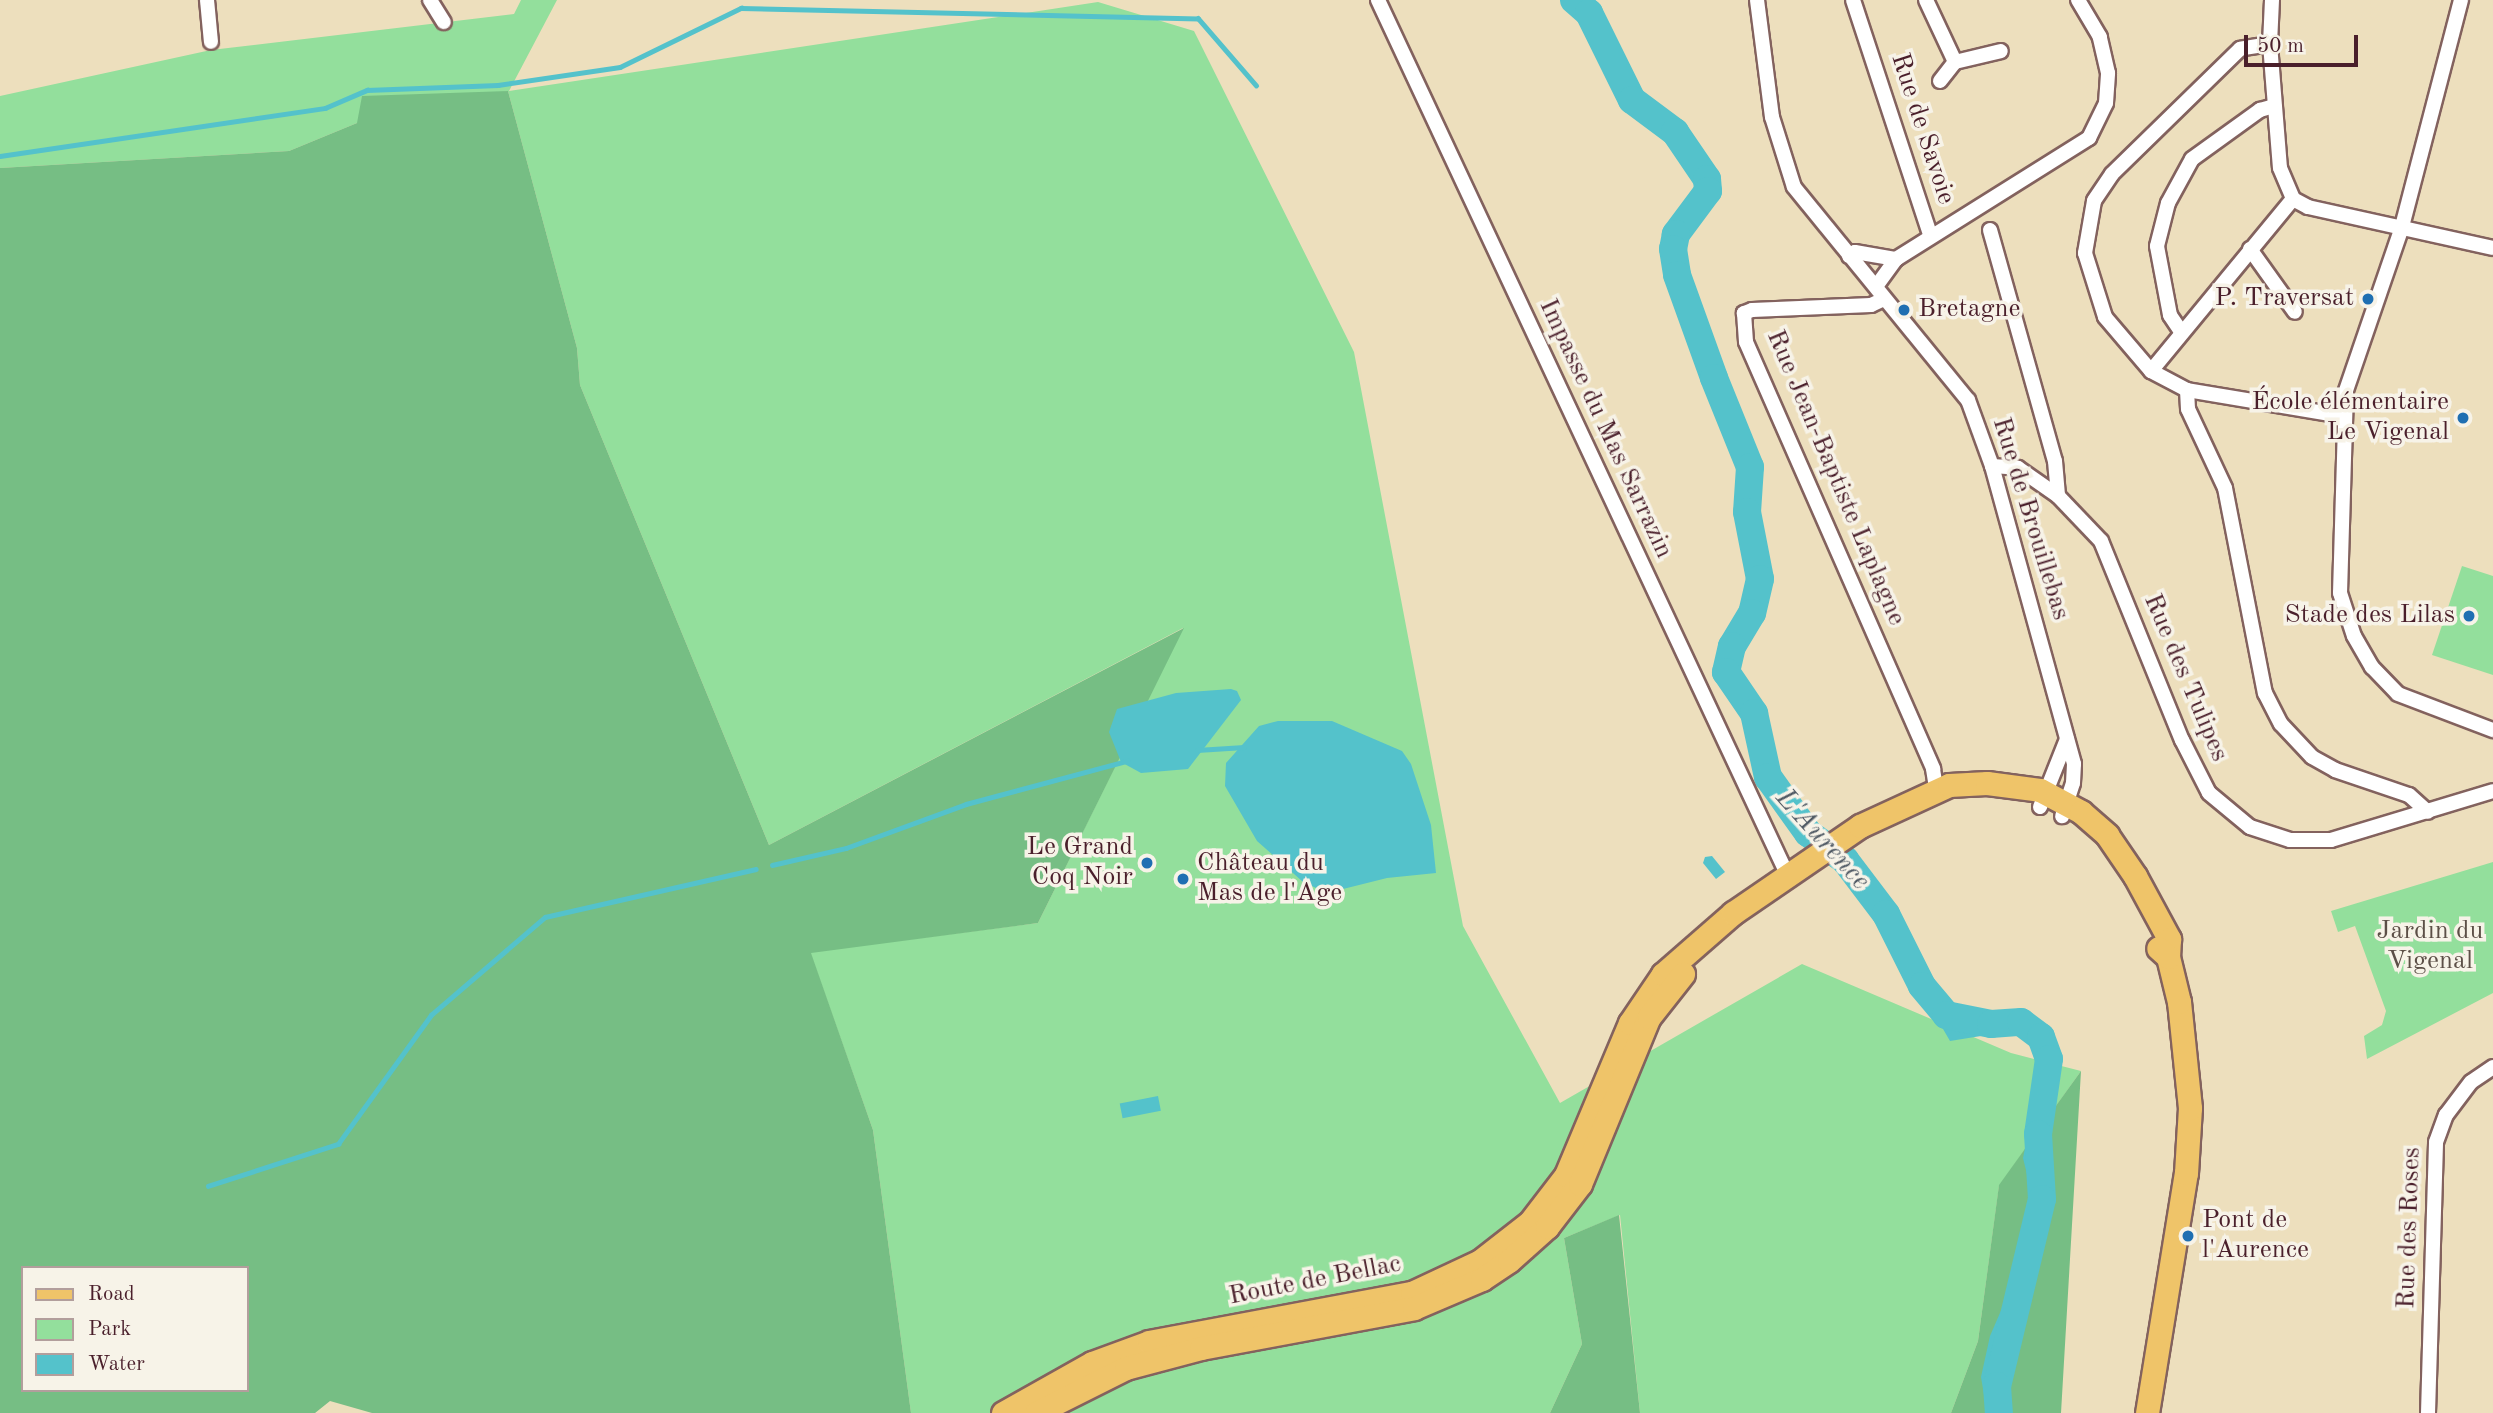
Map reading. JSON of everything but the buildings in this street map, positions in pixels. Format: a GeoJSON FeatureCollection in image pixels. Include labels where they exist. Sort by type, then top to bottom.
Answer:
{"type":"FeatureCollection","features":[{"type":"Feature","properties":{"kind":"main road","name":"Route de Bellac"},"geometry":{"type":"LineString","coordinates":[[1003,1413],[1092,1363],[1149,1342],[1412,1293],[1488,1255],[1530,1222],[1566,1175],[1643,996],[1696,942],[1860,826],[1937,793]]}},
{"type":"Feature","properties":{"kind":"main road"},"geometry":{"type":"LineString","coordinates":[[1937,793],[2054,805],[2107,835],[2135,876],[2169,939],[2168,957],[2186,1045],[2189,1139],[2147,1413]]}},
{"type":"Feature","properties":{"kind":"main road","name":"Route de Bellac"},"geometry":{"type":"LineString","coordinates":[[1036,1413],[1126,1368],[1201,1348],[1414,1308],[1482,1279],[1509,1261],[1547,1227],[1580,1184],[1641,1035],[1667,992],[1689,966],[1789,878]]}},
{"type":"Feature","properties":{"kind":"street"},"geometry":{"type":"LineString","coordinates":[[207,0],[211,42]]}},
{"type":"Feature","properties":{"kind":"street"},"geometry":{"type":"LineString","coordinates":[[430,0],[443,22]]}},
{"type":"Feature","properties":{"kind":"street","name":"Impasse du Mas Sarrazin"},"geometry":{"type":"LineString","coordinates":[[1378,0],[1789,878]]}},
{"type":"Feature","properties":{"kind":"street","name":"Rue de Brouillebas"},"geometry":{"type":"LineString","coordinates":[[1757,0],[1780,153],[1794,187],[1968,400],[1992,466],[2074,764],[2054,805]]}},
{"type":"Feature","properties":{"kind":"street","name":"Rue de Savoie"},"geometry":{"type":"LineString","coordinates":[[1853,0],[1930,234],[1896,259],[1880,293]]}},
{"type":"Feature","properties":{"kind":"street"},"geometry":{"type":"LineString","coordinates":[[1926,0],[1955,62]]}},
{"type":"Feature","properties":{"kind":"street"},"geometry":{"type":"LineString","coordinates":[[1930,234],[2089,138],[2106,103],[2108,73],[2100,37],[2078,0]]}},
{"type":"Feature","properties":{"kind":"street"},"geometry":{"type":"LineString","coordinates":[[2272,0],[2270,44],[2280,168],[2293,199],[2308,206],[2493,248]]}},
{"type":"Feature","properties":{"kind":"street"},"geometry":{"type":"LineString","coordinates":[[2461,0],[2402,227],[2346,391],[2343,416],[2340,593],[2354,636],[2372,667],[2399,694],[2493,730]]}},
{"type":"Feature","properties":{"kind":"street"},"geometry":{"type":"LineString","coordinates":[[2270,44],[2240,49],[2112,174],[2094,201],[2085,253],[2105,317],[2151,371],[2187,390],[2343,416]]}},
{"type":"Feature","properties":{"kind":"street"},"geometry":{"type":"LineString","coordinates":[[1940,81],[1955,62],[2001,51]]}},
{"type":"Feature","properties":{"kind":"street"},"geometry":{"type":"LineString","coordinates":[[2180,330],[2170,315],[2157,246],[2168,203],[2192,159],[2260,110],[2274,106]]}},
{"type":"Feature","properties":{"kind":"street"},"geometry":{"type":"LineString","coordinates":[[2151,371],[2180,330],[2293,199]]}},
{"type":"Feature","properties":{"kind":"street"},"geometry":{"type":"LineString","coordinates":[[1990,230],[2055,461],[2057,496]]}},
{"type":"Feature","properties":{"kind":"street"},"geometry":{"type":"LineString","coordinates":[[2250,248],[2295,312]]}},
{"type":"Feature","properties":{"kind":"street"},"geometry":{"type":"LineString","coordinates":[[1849,256],[1855,253],[1896,259]]}},
{"type":"Feature","properties":{"kind":"street","name":"Rue Jean-Baptiste Laplagne"},"geometry":{"type":"LineString","coordinates":[[1880,293],[1871,305],[1752,310],[1744,313],[1746,342],[1933,769],[1937,793]]}},
{"type":"Feature","properties":{"kind":"street"},"geometry":{"type":"LineString","coordinates":[[2187,390],[2188,409],[2225,488],[2265,693],[2281,724],[2312,757],[2335,770],[2409,795],[2428,811]]}},
{"type":"Feature","properties":{"kind":"street","name":"Rue des Tulipes"},"geometry":{"type":"LineString","coordinates":[[1992,466],[2018,468],[2057,496],[2101,541],[2182,740],[2209,793],[2250,827],[2290,840],[2332,840],[2493,791]]}},
{"type":"Feature","properties":{"kind":"street"},"geometry":{"type":"LineString","coordinates":[[2054,805],[2068,738]]}},
{"type":"Feature","properties":{"kind":"street","name":"Rue des Roses"},"geometry":{"type":"LineString","coordinates":[[2428,1413],[2436,1142],[2446,1115],[2471,1082],[2493,1068]]}},
{"type":"Feature","properties":{"kind":"green space"},"geometry":{"type":"Polygon","coordinates":[[[521,0],[557,0],[509,91],[1098,2],[1194,31],[1354,352],[1463,926],[1560,1103],[1802,964],[2011,1053],[2081,1071],[1999,1186],[1978,1341],[1951,1413],[1640,1413],[1620,1215],[1564,1238],[1582,1344],[1550,1413],[911,1413],[873,1130],[810,952],[1038,923],[1183,628],[769,845],[580,385],[577,348],[508,91],[357,123],[289,151],[0,168],[0,96],[211,50],[514,14],[521,0]]]}},
{"type":"Feature","properties":{"kind":"green space"},"geometry":{"type":"Polygon","coordinates":[[[508,91],[577,348],[580,385],[769,845],[1184,628],[1038,923],[811,953],[873,1130],[911,1413],[372,1413],[330,1401],[315,1413],[0,1413],[0,168],[289,151],[357,123],[362,96],[508,91]]]}},
{"type":"Feature","properties":{"kind":"green space","name":"Stade des Lilas"},"geometry":{"type":"Polygon","coordinates":[[[2462,566],[2493,576],[2493,675],[2432,655],[2462,566]]]}},
{"type":"Feature","properties":{"kind":"green space","name":"Jardin du Vigenal"},"geometry":{"type":"Polygon","coordinates":[[[2493,862],[2493,993],[2367,1059],[2364,1036],[2382,1025],[2386,1011],[2355,926],[2338,932],[2331,911],[2493,862]]]}},
{"type":"Feature","properties":{"kind":"green space"},"geometry":{"type":"Polygon","coordinates":[[[2081,1071],[2061,1413],[1951,1413],[1978,1341],[1999,1185],[2081,1071]]]}},
{"type":"Feature","properties":{"kind":"green space"},"geometry":{"type":"Polygon","coordinates":[[[1619,1215],[1640,1413],[1550,1413],[1582,1344],[1564,1238],[1619,1215]]]}},
{"type":"Feature","properties":{"kind":"water"},"geometry":{"type":"Polygon","coordinates":[[[1566,0],[1574,0],[1589,13],[1632,100],[1675,132],[1707,179],[1708,191],[1676,234],[1673,249],[1677,275],[1750,467],[1747,512],[1760,579],[1752,613],[1732,646],[1726,672],[1754,713],[1768,777],[1808,833],[1822,841],[1814,847],[1775,802],[1761,774],[1745,709],[1727,687],[1716,659],[1747,612],[1756,580],[1743,519],[1746,471],[1741,451],[1706,380],[1668,267],[1666,238],[1702,182],[1671,134],[1627,105],[1586,15],[1566,0]]]}},
{"type":"Feature","properties":{"kind":"water"},"geometry":{"type":"Polygon","coordinates":[[[1231,689],[1237,691],[1241,700],[1188,769],[1141,773],[1121,762],[1109,732],[1117,709],[1176,693],[1231,689]]]}},
{"type":"Feature","properties":{"kind":"water"},"geometry":{"type":"Polygon","coordinates":[[[1278,721],[1332,721],[1402,751],[1411,764],[1431,825],[1436,873],[1387,878],[1327,893],[1303,882],[1257,841],[1225,786],[1226,763],[1259,726],[1278,721]]]}},
{"type":"Feature","properties":{"kind":"water"},"geometry":{"type":"Polygon","coordinates":[[[1712,856],[1725,872],[1716,879],[1703,863],[1705,857],[1712,856]]]}},
{"type":"Feature","properties":{"kind":"water"},"geometry":{"type":"Polygon","coordinates":[[[1843,859],[1886,914],[1922,986],[1946,1015],[1991,1024],[2021,1022],[2041,1037],[2049,1059],[2038,1134],[2042,1199],[1997,1386],[1999,1413],[1987,1413],[1981,1377],[1990,1336],[2019,1269],[2031,1191],[2023,1158],[2043,1058],[2037,1044],[2018,1030],[1950,1041],[1875,912],[1836,864],[1843,859]]]}},
{"type":"Feature","properties":{"kind":"water"},"geometry":{"type":"Polygon","coordinates":[[[1158,1096],[1161,1111],[1123,1118],[1120,1103],[1158,1096]]]}},
{"type":"Feature","properties":{"kind":"waterway","name":"L'Aurence"},"geometry":{"type":"LineString","coordinates":[[1574,0],[1589,13],[1632,100],[1675,132],[1707,179],[1708,191],[1676,234],[1673,249],[1677,275],[1750,467],[1747,512],[1760,579],[1752,613],[1732,646],[1726,672],[1754,713],[1768,777],[1808,833],[1845,860],[1886,914],[1922,986],[1946,1015],[1991,1024],[2021,1022],[2041,1037],[2049,1059],[2038,1134],[2042,1199],[1997,1386],[1999,1413]]}},
{"type":"Feature","properties":{"kind":"waterway"},"geometry":{"type":"LineString","coordinates":[[0,156],[325,108],[367,90],[498,85],[620,67],[741,8],[1198,18],[1256,85]]}},
{"type":"Feature","properties":{"kind":"waterway"},"geometry":{"type":"LineString","coordinates":[[1197,750],[1244,747]]}},
{"type":"Feature","properties":{"kind":"waterway"},"geometry":{"type":"LineString","coordinates":[[772,865],[846,848],[966,804],[1127,761]]}},
{"type":"Feature","properties":{"kind":"waterway"},"geometry":{"type":"LineString","coordinates":[[208,1186],[338,1144],[431,1015],[545,917],[756,869]]}},
{"type":"Feature","properties":{"kind":"place","name":"P. Traversat"},"geometry":{"type":"Point","coordinates":[2368,299]}},
{"type":"Feature","properties":{"kind":"place","name":"Bretagne"},"geometry":{"type":"Point","coordinates":[1904,310]}},
{"type":"Feature","properties":{"kind":"place","name":"École élémentaire Le Vigenal"},"geometry":{"type":"Point","coordinates":[2463,418]}},
{"type":"Feature","properties":{"kind":"place","name":"Stade des Lilas"},"geometry":{"type":"Point","coordinates":[2469,616]}},
{"type":"Feature","properties":{"kind":"place","name":"Le Grand Coq Noir"},"geometry":{"type":"Point","coordinates":[1147,863]}},
{"type":"Feature","properties":{"kind":"place","name":"Château du Mas de l'Age"},"geometry":{"type":"Point","coordinates":[1183,879]}},
{"type":"Feature","properties":{"kind":"place","name":"Pont de l'Aurence"},"geometry":{"type":"Point","coordinates":[2188,1236]}}]}
